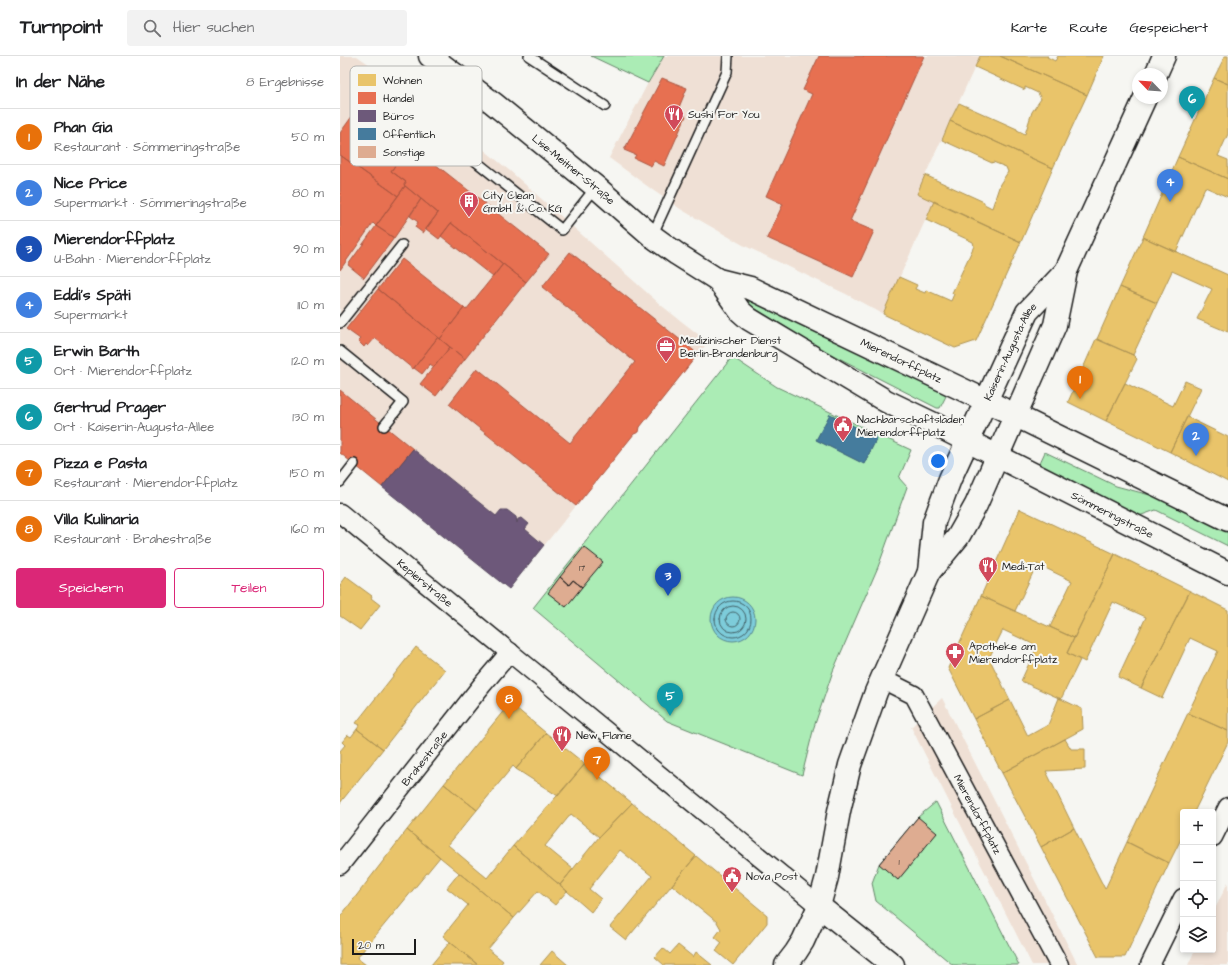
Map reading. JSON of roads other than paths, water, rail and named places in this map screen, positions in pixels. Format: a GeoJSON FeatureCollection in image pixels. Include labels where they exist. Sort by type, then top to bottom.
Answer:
{"type":"FeatureCollection","features":[{"type":"Feature","properties":{"kind":"main road","name":"Lise-Meitner-Straße"},"geometry":{"type":"LineString","coordinates":[[430,56],[444,66]]}},
{"type":"Feature","properties":{"kind":"main road"},"geometry":{"type":"LineString","coordinates":[[1159,68],[1164,56]]}},
{"type":"Feature","properties":{"kind":"main road","name":"Lise-Meitner-Straße"},"geometry":{"type":"LineString","coordinates":[[482,94],[596,187],[652,236],[677,254],[718,280],[750,288],[787,306]]}},
{"type":"Feature","properties":{"kind":"main road","name":"Kaiserin-Augusta-Allee"},"geometry":{"type":"LineString","coordinates":[[997,456],[1055,325],[1066,271],[1142,104]]}},
{"type":"Feature","properties":{"kind":"main road","name":"Kaiserin-Augusta-Allee"},"geometry":{"type":"LineString","coordinates":[[967,442],[1027,312],[1066,271]]}},
{"type":"Feature","properties":{"kind":"main road","name":"Lise-Meitner-Straße"},"geometry":{"type":"LineString","coordinates":[[718,280],[740,311],[749,319],[775,336],[876,396],[942,428],[967,442]]}},
{"type":"Feature","properties":{"kind":"main road","name":"Mierendorffplatz"},"geometry":{"type":"LineString","coordinates":[[787,306],[1015,416]]}},
{"type":"Feature","properties":{"kind":"main road"},"geometry":{"type":"LineString","coordinates":[[1015,416],[1228,520]]}},
{"type":"Feature","properties":{"kind":"main road"},"geometry":{"type":"LineString","coordinates":[[786,965],[803,941],[819,906],[827,877],[839,811],[850,765],[873,699],[929,572],[958,537],[976,505],[997,456],[967,442],[946,489],[934,522],[929,572]]}},
{"type":"Feature","properties":{"kind":"main road","name":"Sömmeringstraße"},"geometry":{"type":"LineString","coordinates":[[997,456],[1228,573]]}},
{"type":"Feature","properties":{"kind":"main road"},"geometry":{"type":"LineString","coordinates":[[819,906],[893,965]]}},
{"type":"Feature","properties":{"kind":"street","name":"Keplerstraße"},"geometry":{"type":"LineString","coordinates":[[340,513],[510,652]]}},
{"type":"Feature","properties":{"kind":"street","name":"Brahestraße"},"geometry":{"type":"LineString","coordinates":[[340,865],[482,685],[510,652]]}},
{"type":"Feature","properties":{"kind":"street"},"geometry":{"type":"LineString","coordinates":[[510,652],[819,906]]}},
{"type":"Feature","properties":{"kind":"street","name":"Mierendorffplatz"},"geometry":{"type":"LineString","coordinates":[[882,679],[914,696],[1059,965]]}},
{"type":"Feature","properties":{"kind":"street"},"geometry":{"type":"LineString","coordinates":[[1216,831],[1228,807]]}},
{"type":"Feature","properties":{"kind":"street"},"geometry":{"type":"LineString","coordinates":[[1150,965],[1180,904]]}},
{"type":"Feature","properties":{"kind":"lane"},"geometry":{"type":"LineString","coordinates":[[529,56],[605,106]]}},
{"type":"Feature","properties":{"kind":"lane"},"geometry":{"type":"LineString","coordinates":[[652,236],[727,72],[728,56]]}},
{"type":"Feature","properties":{"kind":"lane"},"geometry":{"type":"LineString","coordinates":[[482,166],[562,230],[596,187]]}},
{"type":"Feature","properties":{"kind":"lane"},"geometry":{"type":"LineString","coordinates":[[340,323],[402,245]]}},
{"type":"Feature","properties":{"kind":"lane"},"geometry":{"type":"LineString","coordinates":[[340,351],[404,402],[384,426]]}},
{"type":"Feature","properties":{"kind":"lane"},"geometry":{"type":"LineString","coordinates":[[340,482],[354,464]]}},
{"type":"Feature","properties":{"kind":"water"},"geometry":{"type":"Polygon","coordinates":[[[729,597],[737,597],[742,598],[749,603],[754,610],[754,628],[749,635],[742,640],[729,641],[721,638],[714,631],[711,623],[711,615],[714,607],[721,600],[729,597]]]}},
{"type":"Feature","properties":{"kind":"place","name":"Gertrud Prager"},"geometry":{"type":"Point","coordinates":[1192,119]}},
{"type":"Feature","properties":{"kind":"place","name":"Sushi For You"},"geometry":{"type":"Point","coordinates":[674,131]}},
{"type":"Feature","properties":{"kind":"place","name":"Eddi's Späti"},"geometry":{"type":"Point","coordinates":[1170,202]}},
{"type":"Feature","properties":{"kind":"place","name":"City Clean GmbH & Co. KG"},"geometry":{"type":"Point","coordinates":[469,218]}},
{"type":"Feature","properties":{"kind":"place","name":"Medizinischer Dienst Berlin-Brandenburg"},"geometry":{"type":"Point","coordinates":[666,363]}},
{"type":"Feature","properties":{"kind":"place","name":"Phan Gia"},"geometry":{"type":"Point","coordinates":[1080,399]}},
{"type":"Feature","properties":{"kind":"place","name":"Nachbarschaftsladen Mierendorffplatz"},"geometry":{"type":"Point","coordinates":[843,442]}},
{"type":"Feature","properties":{"kind":"place","name":"Nice Price"},"geometry":{"type":"Point","coordinates":[1196,456]}},
{"type":"Feature","properties":{"kind":"place","name":"Medi-Tat"},"geometry":{"type":"Point","coordinates":[988,583]}},
{"type":"Feature","properties":{"kind":"place","name":"Mierendorffplatz"},"geometry":{"type":"Point","coordinates":[668,596]}},
{"type":"Feature","properties":{"kind":"place","name":"Apotheke am Mierendorffplatz"},"geometry":{"type":"Point","coordinates":[955,669]}},
{"type":"Feature","properties":{"kind":"place","name":"Erwin Barth"},"geometry":{"type":"Point","coordinates":[670,716]}},
{"type":"Feature","properties":{"kind":"place","name":"Villa Kulinaria"},"geometry":{"type":"Point","coordinates":[509,719]}},
{"type":"Feature","properties":{"kind":"place","name":"New Flame"},"geometry":{"type":"Point","coordinates":[562,752]}},
{"type":"Feature","properties":{"kind":"place","name":"Pizza e Pasta"},"geometry":{"type":"Point","coordinates":[597,780]}},
{"type":"Feature","properties":{"kind":"place","name":"Nova Post"},"geometry":{"type":"Point","coordinates":[732,893]}}]}
